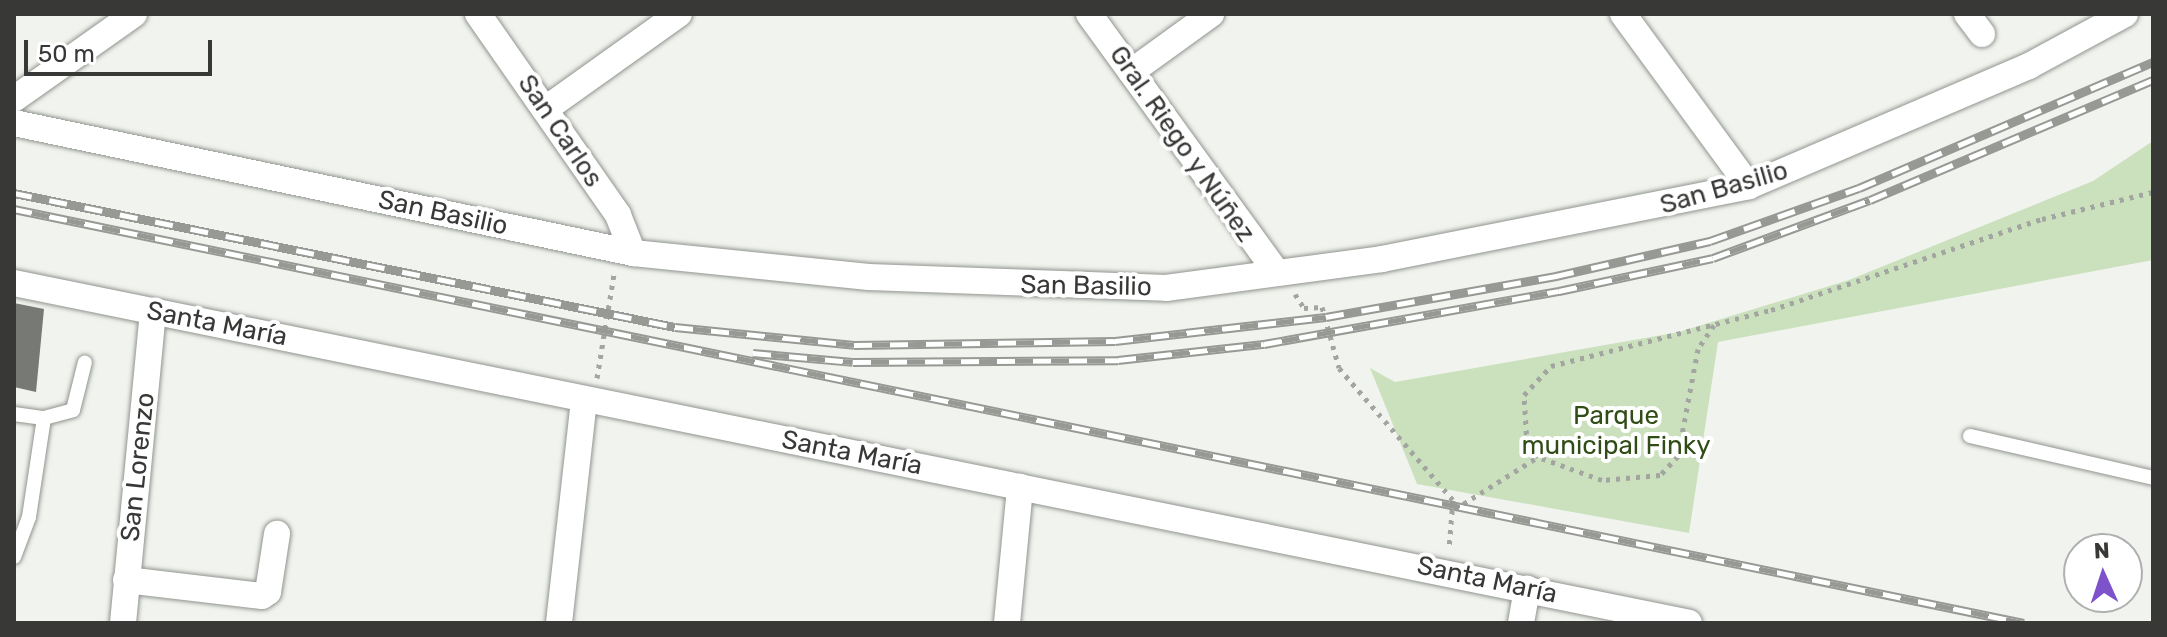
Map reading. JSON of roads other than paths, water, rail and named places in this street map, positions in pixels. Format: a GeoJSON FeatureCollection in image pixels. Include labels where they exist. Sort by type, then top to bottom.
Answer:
{"type":"FeatureCollection","features":[{"type":"Feature","properties":{"kind":"street"},"geometry":{"type":"LineString","coordinates":[[14,99],[134,14]]}},
{"type":"Feature","properties":{"kind":"street","name":"San Carlos"},"geometry":{"type":"LineString","coordinates":[[478,14],[547,108],[618,215],[626,252]]}},
{"type":"Feature","properties":{"kind":"street"},"geometry":{"type":"LineString","coordinates":[[547,108],[679,14]]}},
{"type":"Feature","properties":{"kind":"street","name":"Gral. Riego y Núñez"},"geometry":{"type":"LineString","coordinates":[[1089,14],[1277,273]]}},
{"type":"Feature","properties":{"kind":"street"},"geometry":{"type":"LineString","coordinates":[[1131,72],[1211,14]]}},
{"type":"Feature","properties":{"kind":"street"},"geometry":{"type":"LineString","coordinates":[[1623,14],[1749,186]]}},
{"type":"Feature","properties":{"kind":"street","name":"San Basilio"},"geometry":{"type":"LineString","coordinates":[[14,123],[626,252],[758,268],[1020,285],[1166,288],[1277,273],[1567,225],[1749,186],[2029,66],[2125,14]]}},
{"type":"Feature","properties":{"kind":"street","name":"Santa María"},"geometry":{"type":"LineString","coordinates":[[14,283],[1445,570],[1689,623]]}},
{"type":"Feature","properties":{"kind":"street","name":"San Lorenzo"},"geometry":{"type":"LineString","coordinates":[[123,623],[153,311]]}},
{"type":"Feature","properties":{"kind":"street"},"geometry":{"type":"LineString","coordinates":[[559,623],[584,399]]}},
{"type":"Feature","properties":{"kind":"street"},"geometry":{"type":"LineString","coordinates":[[1007,623],[1020,487]]}},
{"type":"Feature","properties":{"kind":"street"},"geometry":{"type":"LineString","coordinates":[[126,580],[262,596],[268,592],[277,534]]}},
{"type":"Feature","properties":{"kind":"street"},"geometry":{"type":"LineString","coordinates":[[1521,623],[1527,589]]}},
{"type":"Feature","properties":{"kind":"lane"},"geometry":{"type":"LineString","coordinates":[[14,414],[44,418],[73,410],[85,362]]}},
{"type":"Feature","properties":{"kind":"lane"},"geometry":{"type":"LineString","coordinates":[[14,557],[29,517],[44,418]]}},
{"type":"Feature","properties":{"kind":"lane"},"geometry":{"type":"LineString","coordinates":[[1970,436],[2153,478]]}},
{"type":"Feature","properties":{"kind":"railway"},"geometry":{"type":"LineString","coordinates":[[14,193],[675,327],[854,345],[1115,341],[1326,317],[1556,276],[1710,241],[1859,188],[2153,62]]}},
{"type":"Feature","properties":{"kind":"railway"},"geometry":{"type":"LineString","coordinates":[[753,353],[853,362],[1118,360],[1264,344],[1559,291],[1713,258],[1870,200],[2153,80]]}},
{"type":"Feature","properties":{"kind":"railway"},"geometry":{"type":"LineString","coordinates":[[14,209],[2024,623]]}},
{"type":"Feature","properties":{"kind":"park label","name":"Parque municipal Finky"},"geometry":{"type":"Point","coordinates":[1616,431]}}]}
